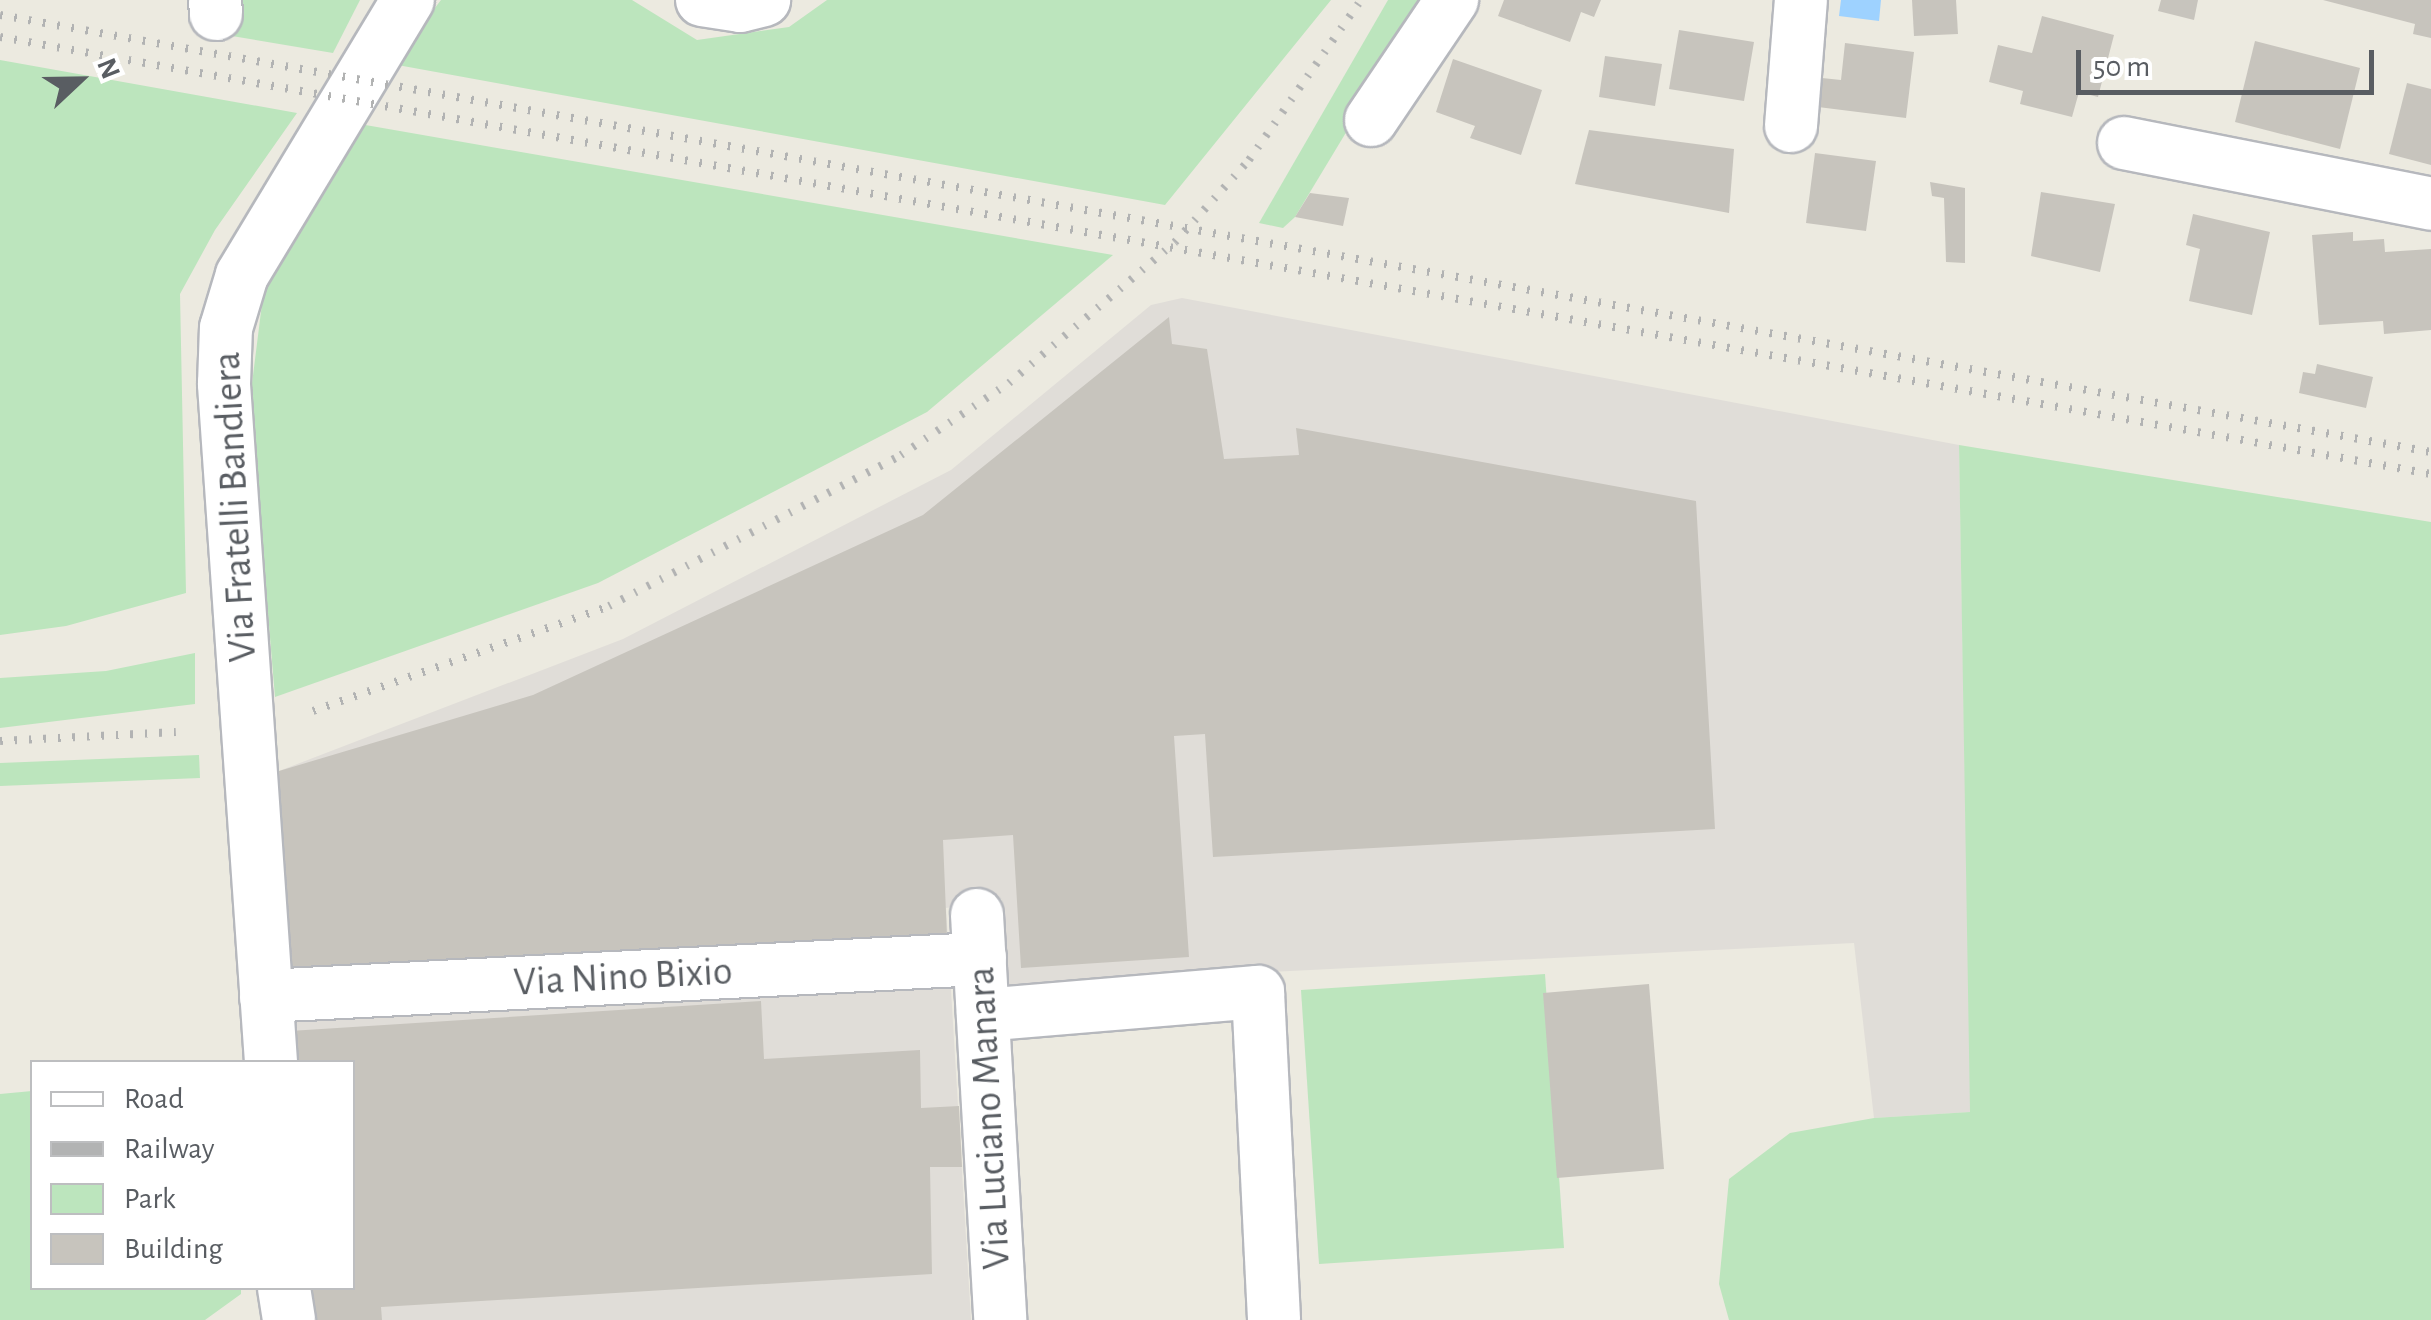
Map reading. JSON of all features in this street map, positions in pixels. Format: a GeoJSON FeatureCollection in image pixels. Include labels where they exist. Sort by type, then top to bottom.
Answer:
{"type":"FeatureCollection","features":[{"type":"Feature","properties":{"kind":"street","name":"Via Fratelli Bandiera"},"geometry":{"type":"LineString","coordinates":[[271,1060],[224,384],[226,328],[242,274],[408,0]]}},
{"type":"Feature","properties":{"kind":"street"},"geometry":{"type":"LineString","coordinates":[[702,0],[740,6],[764,0]]}},
{"type":"Feature","properties":{"kind":"street"},"geometry":{"type":"LineString","coordinates":[[1371,120],[1452,0]]}},
{"type":"Feature","properties":{"kind":"street"},"geometry":{"type":"LineString","coordinates":[[1791,126],[1801,0]]}},
{"type":"Feature","properties":{"kind":"street"},"geometry":{"type":"LineString","coordinates":[[2124,144],[2431,204]]}},
{"type":"Feature","properties":{"kind":"street","name":"Via Nino Bixio"},"geometry":{"type":"LineString","coordinates":[[266,996],[978,937]]}},
{"type":"Feature","properties":{"kind":"street","name":"Via Luciano Manara"},"geometry":{"type":"LineString","coordinates":[[978,937],[1000,1320]]}},
{"type":"Feature","properties":{"kind":"street"},"geometry":{"type":"LineString","coordinates":[[982,1015],[1258,992],[1274,1320]]}},
{"type":"Feature","properties":{"kind":"shaded area"},"geometry":{"type":"Polygon","coordinates":[[[1182,298],[1959,445],[1971,1112],[1874,1118],[1854,943],[1009,985],[1002,899],[946,908],[971,1320],[308,1320],[306,1290],[355,1290],[355,1060],[292,1060],[279,771],[623,639],[951,470],[1151,305],[1182,298]]]}},
{"type":"Feature","properties":{"kind":"green space"},"geometry":{"type":"Polygon","coordinates":[[[222,0],[360,0],[333,53],[226,35],[222,0]]]}},
{"type":"Feature","properties":{"kind":"green space"},"geometry":{"type":"Polygon","coordinates":[[[441,0],[632,0],[697,40],[789,27],[827,0],[1331,0],[1165,205],[392,64],[441,0]]]}},
{"type":"Feature","properties":{"kind":"green space"},"geometry":{"type":"Polygon","coordinates":[[[1388,0],[1426,0],[1295,217],[1283,228],[1259,223],[1388,0]]]}},
{"type":"Feature","properties":{"kind":"green space"},"geometry":{"type":"Polygon","coordinates":[[[0,60],[297,113],[215,230],[180,294],[186,593],[66,626],[0,635],[0,60]]]}},
{"type":"Feature","properties":{"kind":"green space"},"geometry":{"type":"Polygon","coordinates":[[[354,123],[1113,255],[927,412],[598,583],[275,697],[250,399],[264,288],[354,123]]]}},
{"type":"Feature","properties":{"kind":"green space"},"geometry":{"type":"Polygon","coordinates":[[[1959,445],[2431,522],[2431,1320],[1729,1320],[1719,1284],[1729,1179],[1790,1133],[1874,1118],[1970,1112],[1959,445]]]}},
{"type":"Feature","properties":{"kind":"green space"},"geometry":{"type":"Polygon","coordinates":[[[195,653],[195,704],[0,728],[0,678],[106,671],[195,653]]]}},
{"type":"Feature","properties":{"kind":"green space"},"geometry":{"type":"Polygon","coordinates":[[[199,755],[200,778],[0,786],[0,763],[199,755]]]}},
{"type":"Feature","properties":{"kind":"green space"},"geometry":{"type":"Polygon","coordinates":[[[1545,974],[1564,1248],[1319,1264],[1301,990],[1545,974]]]}},
{"type":"Feature","properties":{"kind":"green space"},"geometry":{"type":"Polygon","coordinates":[[[30,1091],[30,1290],[241,1290],[241,1294],[205,1320],[0,1320],[0,1094],[30,1091]]]}},
{"type":"Feature","properties":{"kind":"water"},"geometry":{"type":"Polygon","coordinates":[[[1841,0],[1881,0],[1879,21],[1839,16],[1841,0]]]}},
{"type":"Feature","properties":{"kind":"building"},"geometry":{"type":"Polygon","coordinates":[[[1504,0],[1601,0],[1594,17],[1581,12],[1570,42],[1498,16],[1504,0]]]}},
{"type":"Feature","properties":{"kind":"building"},"geometry":{"type":"Polygon","coordinates":[[[1912,0],[1956,0],[1958,34],[1914,36],[1912,0]]]}},
{"type":"Feature","properties":{"kind":"building"},"geometry":{"type":"Polygon","coordinates":[[[2161,0],[2198,0],[2194,20],[2158,11],[2161,0]]]}},
{"type":"Feature","properties":{"kind":"building"},"geometry":{"type":"Polygon","coordinates":[[[2323,0],[2431,0],[2431,38],[2413,34],[2415,24],[2323,0]]]}},
{"type":"Feature","properties":{"kind":"building"},"geometry":{"type":"Polygon","coordinates":[[[2042,16],[2114,35],[2098,97],[2079,92],[2072,117],[2020,104],[2023,91],[1989,82],[1998,45],[2032,53],[2042,16]]]}},
{"type":"Feature","properties":{"kind":"building"},"geometry":{"type":"Polygon","coordinates":[[[1679,30],[1754,42],[1744,101],[1669,89],[1679,30]]]}},
{"type":"Feature","properties":{"kind":"building"},"geometry":{"type":"Polygon","coordinates":[[[2255,41],[2360,68],[2340,149],[2235,122],[2255,41]]]}},
{"type":"Feature","properties":{"kind":"building"},"geometry":{"type":"Polygon","coordinates":[[[1845,43],[1914,52],[1906,118],[1818,107],[1822,78],[1841,80],[1845,43]]]}},
{"type":"Feature","properties":{"kind":"building"},"geometry":{"type":"Polygon","coordinates":[[[1605,56],[1662,64],[1655,106],[1599,97],[1605,56]]]}},
{"type":"Feature","properties":{"kind":"building"},"geometry":{"type":"Polygon","coordinates":[[[1453,59],[1542,90],[1521,155],[1470,138],[1475,126],[1436,112],[1453,59]]]}},
{"type":"Feature","properties":{"kind":"building"},"geometry":{"type":"Polygon","coordinates":[[[2407,83],[2431,89],[2431,165],[2389,154],[2407,83]]]}},
{"type":"Feature","properties":{"kind":"building"},"geometry":{"type":"Polygon","coordinates":[[[1589,130],[1734,149],[1729,213],[1575,184],[1589,130]]]}},
{"type":"Feature","properties":{"kind":"building"},"geometry":{"type":"Polygon","coordinates":[[[1815,153],[1876,161],[1866,231],[1806,223],[1815,153]]]}},
{"type":"Feature","properties":{"kind":"building"},"geometry":{"type":"Polygon","coordinates":[[[1930,182],[1965,188],[1965,263],[1946,262],[1944,198],[1932,196],[1930,182]]]}},
{"type":"Feature","properties":{"kind":"building"},"geometry":{"type":"Polygon","coordinates":[[[2041,192],[2115,204],[2100,272],[2031,256],[2041,192]]]}},
{"type":"Feature","properties":{"kind":"building"},"geometry":{"type":"Polygon","coordinates":[[[1310,193],[1349,198],[1343,226],[1295,217],[1310,193]]]}},
{"type":"Feature","properties":{"kind":"building"},"geometry":{"type":"Polygon","coordinates":[[[2193,214],[2270,232],[2252,315],[2189,301],[2200,249],[2186,245],[2193,214]]]}},
{"type":"Feature","properties":{"kind":"building"},"geometry":{"type":"Polygon","coordinates":[[[2353,232],[2353,241],[2384,239],[2385,252],[2431,249],[2431,330],[2384,334],[2383,321],[2319,325],[2312,235],[2353,232]]]}},
{"type":"Feature","properties":{"kind":"building"},"geometry":{"type":"Polygon","coordinates":[[[1169,317],[1172,344],[1207,349],[1224,459],[1299,455],[1296,428],[1696,501],[1715,829],[1213,857],[1205,734],[1174,736],[1189,957],[1021,968],[1013,835],[943,840],[947,937],[289,972],[279,771],[533,695],[923,515],[1169,317]]]}},
{"type":"Feature","properties":{"kind":"building"},"geometry":{"type":"Polygon","coordinates":[[[2317,364],[2373,377],[2366,408],[2299,393],[2303,372],[2315,374],[2317,364]]]}},
{"type":"Feature","properties":{"kind":"building"},"geometry":{"type":"Polygon","coordinates":[[[1649,984],[1664,1169],[1557,1178],[1543,993],[1649,984]]]}},
{"type":"Feature","properties":{"kind":"building"},"geometry":{"type":"Polygon","coordinates":[[[761,1001],[764,1059],[920,1050],[921,1108],[959,1106],[962,1167],[930,1167],[932,1274],[381,1307],[382,1320],[308,1320],[306,1290],[355,1290],[355,1060],[292,1060],[290,1031],[761,1001]]]}},
{"type":"Feature","properties":{"kind":"railway"},"geometry":{"type":"LineString","coordinates":[[313,711],[609,606],[901,455],[1009,383],[1175,242],[1249,160],[1361,0]]}},
{"type":"Feature","properties":{"kind":"railway"},"geometry":{"type":"LineString","coordinates":[[0,15],[2431,452]]}},
{"type":"Feature","properties":{"kind":"railway"},"geometry":{"type":"LineString","coordinates":[[0,37],[2431,474]]}},
{"type":"Feature","properties":{"kind":"railway"},"geometry":{"type":"LineString","coordinates":[[0,741],[176,732]]}}]}
